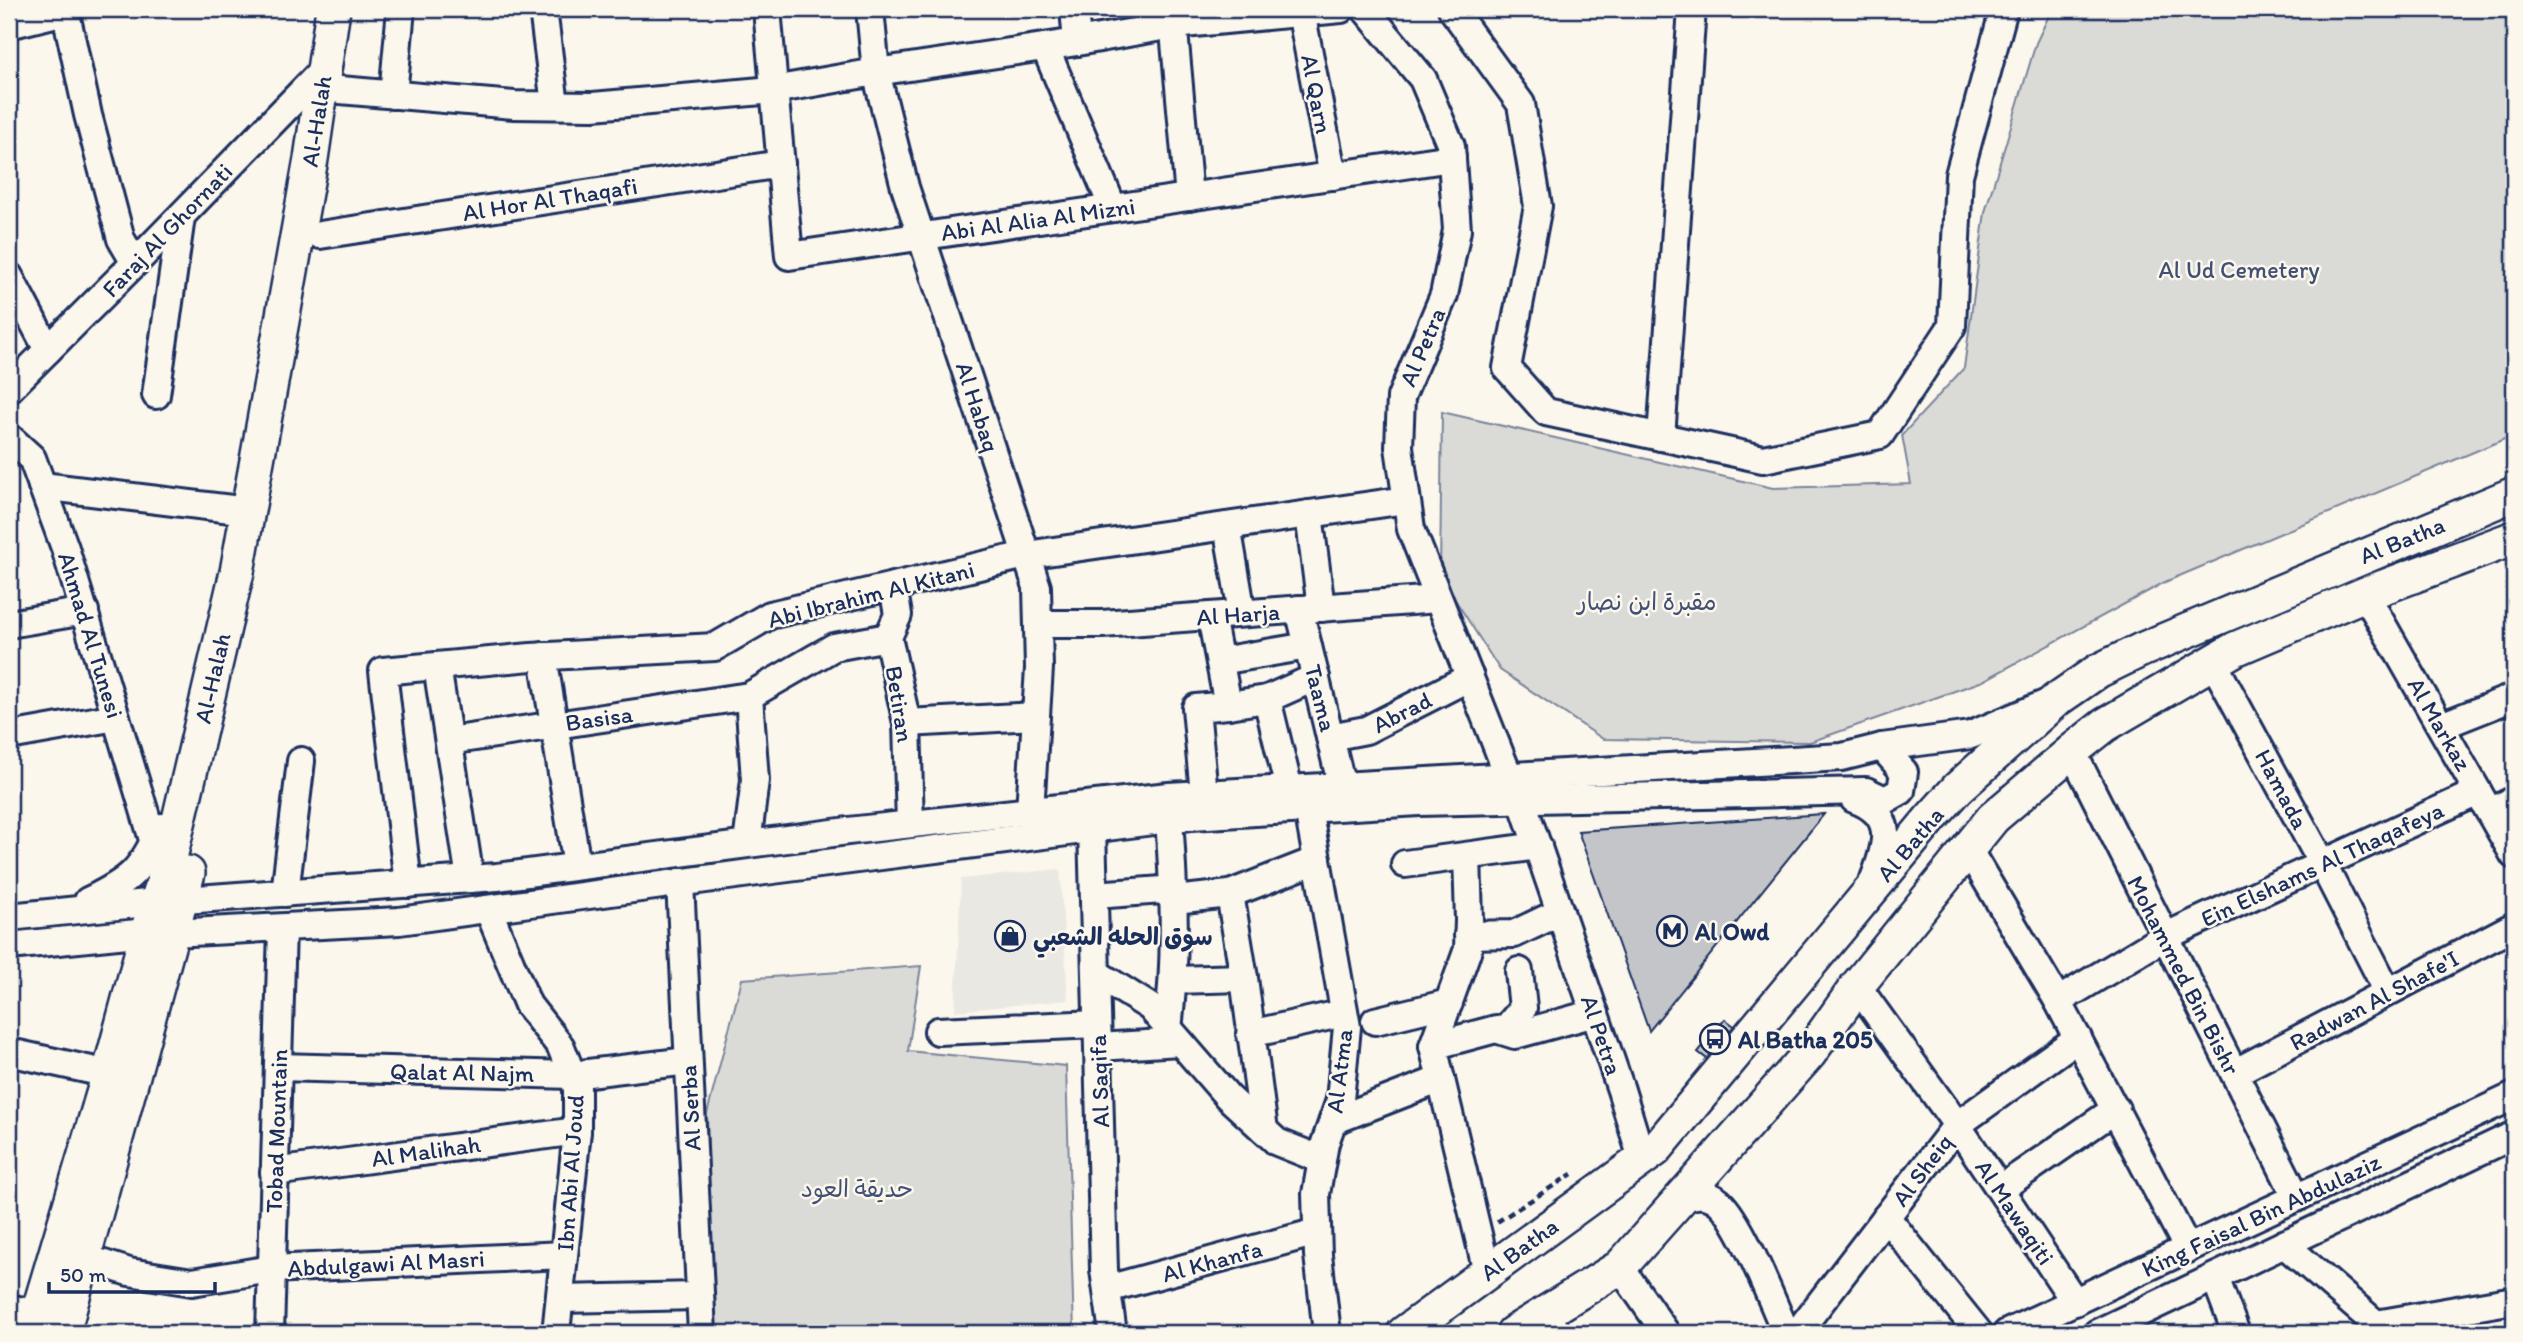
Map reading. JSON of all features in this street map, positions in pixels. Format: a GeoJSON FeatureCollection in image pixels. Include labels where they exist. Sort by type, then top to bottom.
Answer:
{"type":"FeatureCollection","features":[{"type":"Feature","properties":{"kind":"main road","name":"Al-Halah"},"geometry":{"type":"LineString","coordinates":[[64,1333],[85,1258],[164,917],[256,571],[320,235],[332,80],[333,9]]}},
{"type":"Feature","properties":{"kind":"main road","name":"Al-Halah"},"geometry":{"type":"LineString","coordinates":[[26,1318],[164,917],[167,871],[237,572],[308,172],[352,9]]}},
{"type":"Feature","properties":{"kind":"main road","name":"Al Batha"},"geometry":{"type":"LineString","coordinates":[[1404,1333],[1655,1150],[1958,788],[2056,700],[2098,671],[2141,650],[2514,494]]}},
{"type":"Feature","properties":{"kind":"main road","name":"Al Batha"},"geometry":{"type":"LineString","coordinates":[[1513,1333],[1552,1323],[1620,1267],[1809,1054],[1857,986],[1993,818],[2072,751],[2105,725],[2235,649],[2365,594],[2514,538]]}},
{"type":"Feature","properties":{"kind":"street"},"geometry":{"type":"LineString","coordinates":[[393,95],[401,9]]}},
{"type":"Feature","properties":{"kind":"street"},"geometry":{"type":"LineString","coordinates":[[543,9],[555,105]]}},
{"type":"Feature","properties":{"kind":"street","name":"Abi Al Alia Al Mizni"},"geometry":{"type":"LineString","coordinates":[[767,9],[789,256],[1452,158]]}},
{"type":"Feature","properties":{"kind":"street","name":"Al Habaq"},"geometry":{"type":"LineString","coordinates":[[870,9],[876,72],[905,187],[1037,587],[1039,668],[1030,811]]}},
{"type":"Feature","properties":{"kind":"street"},"geometry":{"type":"LineString","coordinates":[[1074,9],[1077,43]]}},
{"type":"Feature","properties":{"kind":"street"},"geometry":{"type":"LineString","coordinates":[[332,80],[393,95],[514,105],[593,106],[773,90],[1077,43],[1172,17],[1341,9]]}},
{"type":"Feature","properties":{"kind":"street","name":"Al Petra"},"geometry":{"type":"LineString","coordinates":[[1365,9],[1423,79],[1451,146],[1457,230],[1444,295],[1401,397],[1399,447],[1411,530],[1509,777]]}},
{"type":"Feature","properties":{"kind":"street"},"geometry":{"type":"LineString","coordinates":[[1452,9],[1521,104],[1538,206],[1507,368],[1546,412],[1763,459],[1880,435],[1952,326],[1959,175],[2004,9]]}},
{"type":"Feature","properties":{"kind":"street"},"geometry":{"type":"LineString","coordinates":[[1661,437],[1692,9]]}},
{"type":"Feature","properties":{"kind":"street"},"geometry":{"type":"LineString","coordinates":[[9,25],[66,10],[88,115],[114,214],[121,239],[135,263]]}},
{"type":"Feature","properties":{"kind":"street","name":"Al Qarn"},"geometry":{"type":"LineString","coordinates":[[1301,12],[1333,176]]}},
{"type":"Feature","properties":{"kind":"street"},"geometry":{"type":"LineString","coordinates":[[1172,17],[1189,197]]}},
{"type":"Feature","properties":{"kind":"street"},"geometry":{"type":"LineString","coordinates":[[1045,47],[1113,208]]}},
{"type":"Feature","properties":{"kind":"street","name":"Faraj Al Ghornati"},"geometry":{"type":"LineString","coordinates":[[9,389],[181,217],[332,80]]}},
{"type":"Feature","properties":{"kind":"street","name":"Al Hor Al Thaqafi"},"geometry":{"type":"LineString","coordinates":[[320,235],[780,164]]}},
{"type":"Feature","properties":{"kind":"street"},"geometry":{"type":"LineString","coordinates":[[156,395],[181,217]]}},
{"type":"Feature","properties":{"kind":"street"},"geometry":{"type":"LineString","coordinates":[[9,276],[48,350]]}},
{"type":"Feature","properties":{"kind":"street","name":"Ahmad Al Tunesi"},"geometry":{"type":"LineString","coordinates":[[9,437],[32,458],[85,611],[154,843]]}},
{"type":"Feature","properties":{"kind":"street"},"geometry":{"type":"LineString","coordinates":[[42,486],[248,511]]}},
{"type":"Feature","properties":{"kind":"street","name":"Abi Ibrahim Al Kitani"},"geometry":{"type":"LineString","coordinates":[[408,884],[383,671],[543,656],[715,647],[771,615],[1026,555],[1406,500]]}},
{"type":"Feature","properties":{"kind":"street","name":"Taama"},"geometry":{"type":"LineString","coordinates":[[1309,514],[1308,646],[1342,787]]}},
{"type":"Feature","properties":{"kind":"street"},"geometry":{"type":"LineString","coordinates":[[1227,526],[1242,614]]}},
{"type":"Feature","properties":{"kind":"street","name":"Betiran"},"geometry":{"type":"LineString","coordinates":[[893,586],[898,615],[888,637],[907,723],[910,824]]}},
{"type":"Feature","properties":{"kind":"street","name":"Al Markaz"},"geometry":{"type":"LineString","coordinates":[[2365,594],[2514,855]]}},
{"type":"Feature","properties":{"kind":"street","name":"Al Harja"},"geometry":{"type":"LineString","coordinates":[[1038,624],[1102,624],[1438,599]]}},
{"type":"Feature","properties":{"kind":"street"},"geometry":{"type":"LineString","coordinates":[[9,624],[85,611]]}},
{"type":"Feature","properties":{"kind":"street"},"geometry":{"type":"LineString","coordinates":[[1210,616],[1228,705]]}},
{"type":"Feature","properties":{"kind":"street","name":"Basisa"},"geometry":{"type":"LineString","coordinates":[[449,741],[749,696],[834,647],[888,637]]}},
{"type":"Feature","properties":{"kind":"street"},"geometry":{"type":"LineString","coordinates":[[1220,661],[1308,646]]}},
{"type":"Feature","properties":{"kind":"street"},"geometry":{"type":"LineString","coordinates":[[543,656],[577,866]]}},
{"type":"Feature","properties":{"kind":"street","name":"Hamada"},"geometry":{"type":"LineString","coordinates":[[2213,662],[2322,863],[2388,992]]}},
{"type":"Feature","properties":{"kind":"street"},"geometry":{"type":"LineString","coordinates":[[437,666],[470,879]]}},
{"type":"Feature","properties":{"kind":"street"},"geometry":{"type":"LineString","coordinates":[[1204,794],[1196,708],[1267,699],[1315,677]]}},
{"type":"Feature","properties":{"kind":"street","name":"Abrad"},"geometry":{"type":"LineString","coordinates":[[1330,737],[1366,730],[1470,677]]}},
{"type":"Feature","properties":{"kind":"street"},"geometry":{"type":"LineString","coordinates":[[747,844],[755,780],[749,696]]}},
{"type":"Feature","properties":{"kind":"street"},"geometry":{"type":"LineString","coordinates":[[2441,726],[2514,697]]}},
{"type":"Feature","properties":{"kind":"street"},"geometry":{"type":"LineString","coordinates":[[1267,699],[1289,789]]}},
{"type":"Feature","properties":{"kind":"street"},"geometry":{"type":"LineString","coordinates":[[9,946],[285,893],[470,879],[1030,811],[1204,794],[1842,757],[1882,747],[1972,735],[2056,700]]}},
{"type":"Feature","properties":{"kind":"street"},"geometry":{"type":"LineString","coordinates":[[907,723],[1036,716]]}},
{"type":"Feature","properties":{"kind":"street"},"geometry":{"type":"LineString","coordinates":[[9,736],[116,717]]}},
{"type":"Feature","properties":{"kind":"street"},"geometry":{"type":"LineString","coordinates":[[9,917],[72,909],[282,928],[399,921],[1169,818],[1419,802],[1866,791],[1885,800],[1901,791],[1904,772],[1882,747]]}},
{"type":"Feature","properties":{"kind":"street","name":"Mohammed Bin Bishr"},"geometry":{"type":"LineString","coordinates":[[2072,751],[2297,1198]]}},
{"type":"Feature","properties":{"kind":"street"},"geometry":{"type":"LineString","coordinates":[[285,893],[301,761]]}},
{"type":"Feature","properties":{"kind":"street"},"geometry":{"type":"LineString","coordinates":[[72,909],[122,885],[148,857],[192,766]]}},
{"type":"Feature","properties":{"kind":"street"},"geometry":{"type":"LineString","coordinates":[[1833,792],[1859,800],[1881,817],[1886,843],[1869,892]]}},
{"type":"Feature","properties":{"kind":"street","name":"Ein Elshams Al Thaqafeya"},"geometry":{"type":"LineString","coordinates":[[2058,1001],[2164,937],[2322,863],[2484,802],[2514,800]]}},
{"type":"Feature","properties":{"kind":"street","name":"Al Petra"},"geometry":{"type":"LineString","coordinates":[[1522,801],[1642,1159]]}},
{"type":"Feature","properties":{"kind":"street","name":"Al Atma"},"geometry":{"type":"LineString","coordinates":[[1308,809],[1347,1027],[1340,1100],[1322,1160],[1316,1194],[1327,1333]]}},
{"type":"Feature","properties":{"kind":"street"},"geometry":{"type":"LineString","coordinates":[[1169,818],[1174,900],[1174,1035]]}},
{"type":"Feature","properties":{"kind":"street","name":"Al Saqifa"},"geometry":{"type":"LineString","coordinates":[[1092,828],[1104,1269],[1113,1333]]}},
{"type":"Feature","properties":{"kind":"street"},"geometry":{"type":"LineString","coordinates":[[1405,864],[1538,846]]}},
{"type":"Feature","properties":{"kind":"street"},"geometry":{"type":"LineString","coordinates":[[1968,849],[2058,1001],[2188,1249]]}},
{"type":"Feature","properties":{"kind":"street"},"geometry":{"type":"LineString","coordinates":[[1467,856],[1468,949],[1433,1046],[1488,1272]]}},
{"type":"Feature","properties":{"kind":"street"},"geometry":{"type":"LineString","coordinates":[[1094,895],[1163,890],[1174,900],[1230,894],[1317,860]]}},
{"type":"Feature","properties":{"kind":"street","name":"Al Serba"},"geometry":{"type":"LineString","coordinates":[[680,882],[702,1333]]}},
{"type":"Feature","properties":{"kind":"street"},"geometry":{"type":"LineString","coordinates":[[1230,894],[1264,1130]]}},
{"type":"Feature","properties":{"kind":"street","name":"Ibn Abi Al Joud"},"geometry":{"type":"LineString","coordinates":[[488,909],[528,1005],[561,1047],[577,1088],[577,1130],[556,1333]]}},
{"type":"Feature","properties":{"kind":"street"},"geometry":{"type":"LineString","coordinates":[[1468,935],[1514,934],[1560,912]]}},
{"type":"Feature","properties":{"kind":"street","name":"Radwan Al Shafe'I"},"geometry":{"type":"LineString","coordinates":[[2234,1073],[2514,926]]}},
{"type":"Feature","properties":{"kind":"street","name":"Tobad Mountain"},"geometry":{"type":"LineString","coordinates":[[270,1333],[282,928]]}},
{"type":"Feature","properties":{"kind":"street"},"geometry":{"type":"LineString","coordinates":[[1504,1031],[1523,1008],[1519,971]]}},
{"type":"Feature","properties":{"kind":"street"},"geometry":{"type":"LineString","coordinates":[[1096,973],[1150,1007],[1228,1097],[1277,1142],[1322,1160]]}},
{"type":"Feature","properties":{"kind":"street"},"geometry":{"type":"LineString","coordinates":[[1174,980],[1244,978]]}},
{"type":"Feature","properties":{"kind":"street","name":"Al Mawaqiti"},"geometry":{"type":"LineString","coordinates":[[1857,986],[1957,1125],[2075,1302]]}},
{"type":"Feature","properties":{"kind":"street"},"geometry":{"type":"LineString","coordinates":[[1376,1021],[1449,1003]]}},
{"type":"Feature","properties":{"kind":"street"},"geometry":{"type":"LineString","coordinates":[[1250,1034],[1344,1013]]}},
{"type":"Feature","properties":{"kind":"street"},"geometry":{"type":"LineString","coordinates":[[1433,1046],[1496,1029],[1515,1035],[1595,1013]]}},
{"type":"Feature","properties":{"kind":"street"},"geometry":{"type":"LineString","coordinates":[[938,1031],[1174,1035]]}},
{"type":"Feature","properties":{"kind":"street","name":"Al Sheiq"},"geometry":{"type":"LineString","coordinates":[[1785,1332],[1886,1217],[1957,1125],[2078,1038]]}},
{"type":"Feature","properties":{"kind":"street"},"geometry":{"type":"LineString","coordinates":[[9,1052],[109,1074]]}},
{"type":"Feature","properties":{"kind":"street","name":"Qalat Al Najm"},"geometry":{"type":"LineString","coordinates":[[278,1068],[572,1075],[688,1061]]}},
{"type":"Feature","properties":{"kind":"street"},"geometry":{"type":"LineString","coordinates":[[1333,1121],[1441,1079]]}},
{"type":"Feature","properties":{"kind":"street","name":"King Faisal Bin Abdulaziz"},"geometry":{"type":"LineString","coordinates":[[2007,1333],[2514,1096]]}},
{"type":"Feature","properties":{"kind":"street"},"geometry":{"type":"LineString","coordinates":[[2000,1189],[2116,1109]]}},
{"type":"Feature","properties":{"kind":"street","name":"Al Malihah"},"geometry":{"type":"LineString","coordinates":[[274,1172],[577,1130]]}},
{"type":"Feature","properties":{"kind":"street","name":"King Faisal Bin Abdulaziz"},"geometry":{"type":"LineString","coordinates":[[2099,1333],[2514,1135]]}},
{"type":"Feature","properties":{"kind":"street"},"geometry":{"type":"LineString","coordinates":[[1678,1201],[1693,1194],[1706,1195],[1719,1202],[1735,1222],[1785,1332]]}},
{"type":"Feature","properties":{"kind":"street"},"geometry":{"type":"LineString","coordinates":[[1886,1217],[1979,1333]]}},
{"type":"Feature","properties":{"kind":"street","name":"Al Khanfa"},"geometry":{"type":"LineString","coordinates":[[1107,1289],[1317,1232]]}},
{"type":"Feature","properties":{"kind":"street"},"geometry":{"type":"LineString","coordinates":[[2284,1244],[2376,1329],[2514,1300]]}},
{"type":"Feature","properties":{"kind":"street","name":"Abdulgawi Al Masri"},"geometry":{"type":"LineString","coordinates":[[85,1258],[129,1272],[192,1282],[271,1269],[564,1255]]}},
{"type":"Feature","properties":{"kind":"street"},"geometry":{"type":"LineString","coordinates":[[1620,1267],[1666,1333]]}},
{"type":"Feature","properties":{"kind":"street"},"geometry":{"type":"LineString","coordinates":[[2215,1277],[2236,1333]]}},
{"type":"Feature","properties":{"kind":"street"},"geometry":{"type":"LineString","coordinates":[[560,1298],[699,1296]]}},
{"type":"Feature","properties":{"kind":"path"},"geometry":{"type":"LineString","coordinates":[[1478,1234],[1579,1169]]}},
{"type":"Feature","properties":{"kind":"shaded area"},"geometry":{"type":"Polygon","coordinates":[[[1060,869],[1068,1000],[955,1011],[961,879],[1060,869]]]}},
{"type":"Feature","properties":{"kind":"green space","name":"Al Ud Cemetery"},"geometry":{"type":"Polygon","coordinates":[[[2052,9],[2514,9],[2514,435],[2165,582],[1983,681],[1810,742],[1603,739],[1500,670],[1440,576],[1442,412],[1773,488],[1911,484],[1902,435],[1964,368],[1985,212],[2036,43],[2052,9]]]}},
{"type":"Feature","properties":{"kind":"green space","name":"حديقة العود"},"geometry":{"type":"Polygon","coordinates":[[[921,966],[908,1051],[1066,1066],[1074,1333],[716,1333],[713,1321],[707,1114],[742,979],[921,966]]]}},
{"type":"Feature","properties":{"kind":"building","name":"Al Owd"},"geometry":{"type":"Polygon","coordinates":[[[1824,814],[1649,1031],[1578,831],[1824,814]]]}},
{"type":"Feature","properties":{"kind":"building"},"geometry":{"type":"Polygon","coordinates":[[[1725,1019],[1734,1026],[1707,1059],[1698,1052],[1725,1019]]]}},
{"type":"Feature","properties":{"kind":"place","name":"Al Owd"},"geometry":{"type":"Point","coordinates":[1672,931]}},
{"type":"Feature","properties":{"kind":"place","name":"سوق الحله الشعبي"},"geometry":{"type":"Point","coordinates":[1010,936]}},
{"type":"Feature","properties":{"kind":"place","name":"Al Batha 205"},"geometry":{"type":"Point","coordinates":[1715,1039]}},
{"type":"Feature","properties":{"kind":"park label","name":"مقبرة ابن نصار"},"geometry":{"type":"Point","coordinates":[1647,601]}}]}
